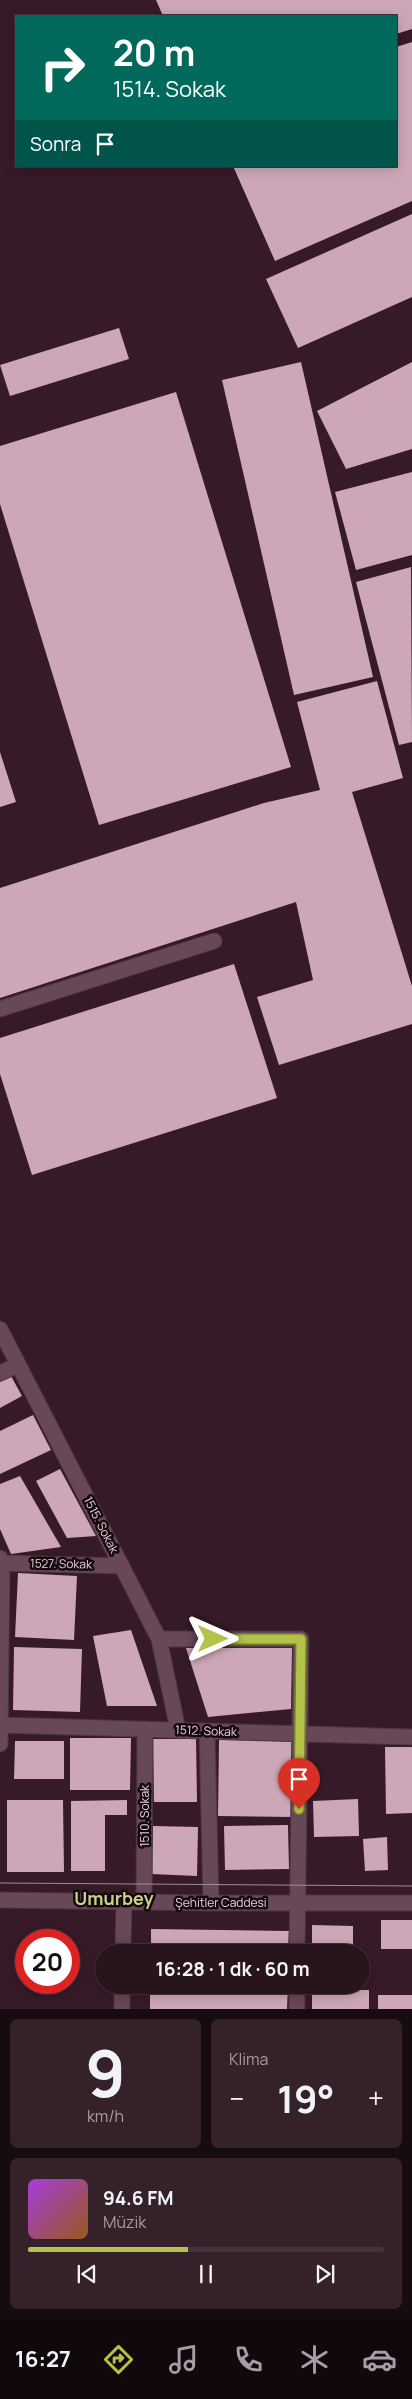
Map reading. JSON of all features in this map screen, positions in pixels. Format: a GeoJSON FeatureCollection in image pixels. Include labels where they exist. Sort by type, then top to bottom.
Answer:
{"type":"FeatureCollection","features":[{"type":"Feature","properties":{"kind":"street"},"geometry":{"type":"LineString","coordinates":[[0,1009],[214,941]]}},
{"type":"Feature","properties":{"kind":"street","name":"1515. Sokak"},"geometry":{"type":"LineString","coordinates":[[0,1329],[159,1639],[178,1730]]}},
{"type":"Feature","properties":{"kind":"street"},"geometry":{"type":"LineString","coordinates":[[0,1373],[18,1365]]}},
{"type":"Feature","properties":{"kind":"street"},"geometry":{"type":"LineString","coordinates":[[0,1744],[1,1561]]}},
{"type":"Feature","properties":{"kind":"street","name":"1527. Sokak"},"geometry":{"type":"LineString","coordinates":[[1,1561],[122,1566]]}},
{"type":"Feature","properties":{"kind":"street"},"geometry":{"type":"LineString","coordinates":[[159,1639],[301,1639],[297,1944]]}},
{"type":"Feature","properties":{"kind":"street","name":"1512. Sokak"},"geometry":{"type":"LineString","coordinates":[[0,1725],[412,1736]]}},
{"type":"Feature","properties":{"kind":"street","name":"1510. Sokak"},"geometry":{"type":"LineString","coordinates":[[144,1902],[145,1729]]}},
{"type":"Feature","properties":{"kind":"street"},"geometry":{"type":"LineString","coordinates":[[207,1731],[211,1903]]}},
{"type":"Feature","properties":{"kind":"street","name":"Şehitler Caddesi"},"geometry":{"type":"LineString","coordinates":[[0,1900],[211,1903],[412,1902]]}},
{"type":"Feature","properties":{"kind":"street"},"geometry":{"type":"LineString","coordinates":[[123,1944],[124,1901]]}},
{"type":"Feature","properties":{"kind":"street"},"geometry":{"type":"LineString","coordinates":[[122,1994],[122,2009]]}},
{"type":"Feature","properties":{"kind":"street"},"geometry":{"type":"LineString","coordinates":[[297,1994],[297,2009]]}},
{"type":"Feature","properties":{"kind":"building"},"geometry":{"type":"Polygon","coordinates":[[[156,0],[412,0],[412,29],[397,34],[397,15],[163,15],[156,0]]]}},
{"type":"Feature","properties":{"kind":"building"},"geometry":{"type":"Polygon","coordinates":[[[412,42],[412,201],[275,261],[233,167],[397,167],[397,47],[412,42]]]}},
{"type":"Feature","properties":{"kind":"building"},"geometry":{"type":"Polygon","coordinates":[[[412,214],[412,297],[298,348],[266,279],[412,214]]]}},
{"type":"Feature","properties":{"kind":"building"},"geometry":{"type":"Polygon","coordinates":[[[119,328],[129,359],[10,396],[0,365],[119,328]]]}},
{"type":"Feature","properties":{"kind":"building"},"geometry":{"type":"Polygon","coordinates":[[[301,362],[373,677],[294,695],[222,380],[301,362]]]}},
{"type":"Feature","properties":{"kind":"building"},"geometry":{"type":"Polygon","coordinates":[[[412,362],[412,449],[346,469],[317,411],[412,362]]]}},
{"type":"Feature","properties":{"kind":"building"},"geometry":{"type":"Polygon","coordinates":[[[176,392],[291,767],[99,825],[0,504],[0,446],[176,392]]]}},
{"type":"Feature","properties":{"kind":"building"},"geometry":{"type":"Polygon","coordinates":[[[412,472],[412,555],[356,570],[335,492],[412,472]]]}},
{"type":"Feature","properties":{"kind":"building"},"geometry":{"type":"Polygon","coordinates":[[[411,567],[412,742],[399,745],[356,582],[411,567]]]}},
{"type":"Feature","properties":{"kind":"building"},"geometry":{"type":"Polygon","coordinates":[[[377,681],[403,778],[352,792],[412,986],[412,1024],[279,1065],[257,997],[313,980],[296,902],[0,998],[0,888],[264,803],[320,790],[297,702],[377,681]]]}},
{"type":"Feature","properties":{"kind":"building"},"geometry":{"type":"Polygon","coordinates":[[[0,752],[16,802],[0,807],[0,752]]]}},
{"type":"Feature","properties":{"kind":"building"},"geometry":{"type":"Polygon","coordinates":[[[234,964],[277,1098],[32,1175],[0,1074],[0,1038],[234,964]]]}},
{"type":"Feature","properties":{"kind":"building"},"geometry":{"type":"Polygon","coordinates":[[[11,1376],[22,1396],[0,1408],[0,1382],[11,1376]]]}},
{"type":"Feature","properties":{"kind":"building"},"geometry":{"type":"Polygon","coordinates":[[[33,1415],[51,1450],[0,1474],[0,1431],[33,1415]]]}},
{"type":"Feature","properties":{"kind":"building"},"geometry":{"type":"Polygon","coordinates":[[[60,1469],[96,1536],[67,1538],[36,1481],[60,1469]]]}},
{"type":"Feature","properties":{"kind":"building"},"geometry":{"type":"Polygon","coordinates":[[[20,1476],[61,1547],[11,1554],[0,1529],[0,1484],[20,1476]]]}},
{"type":"Feature","properties":{"kind":"building"},"geometry":{"type":"Polygon","coordinates":[[[18,1573],[77,1576],[74,1640],[15,1637],[18,1573]]]}},
{"type":"Feature","properties":{"kind":"building"},"geometry":{"type":"Polygon","coordinates":[[[131,1630],[157,1706],[107,1706],[93,1636],[131,1630]]]}},
{"type":"Feature","properties":{"kind":"building"},"geometry":{"type":"Polygon","coordinates":[[[14,1647],[82,1649],[80,1712],[13,1710],[14,1647]]]}},
{"type":"Feature","properties":{"kind":"building"},"geometry":{"type":"Polygon","coordinates":[[[186,1648],[292,1648],[291,1709],[208,1717],[186,1648]]]}},
{"type":"Feature","properties":{"kind":"building"},"geometry":{"type":"Polygon","coordinates":[[[70,1738],[131,1738],[130,1790],[70,1790],[70,1738]]]}},
{"type":"Feature","properties":{"kind":"building"},"geometry":{"type":"Polygon","coordinates":[[[153,1739],[196,1739],[197,1802],[154,1802],[153,1739]]]}},
{"type":"Feature","properties":{"kind":"building"},"geometry":{"type":"Polygon","coordinates":[[[219,1740],[293,1741],[293,1817],[218,1816],[219,1740]]]}},
{"type":"Feature","properties":{"kind":"building"},"geometry":{"type":"Polygon","coordinates":[[[15,1741],[64,1741],[64,1779],[14,1779],[15,1741]]]}},
{"type":"Feature","properties":{"kind":"building"},"geometry":{"type":"Polygon","coordinates":[[[385,1747],[412,1747],[412,1813],[386,1814],[385,1747]]]}},
{"type":"Feature","properties":{"kind":"building"},"geometry":{"type":"Polygon","coordinates":[[[358,1799],[359,1836],[314,1837],[313,1801],[358,1799]]]}},
{"type":"Feature","properties":{"kind":"building"},"geometry":{"type":"Polygon","coordinates":[[[7,1800],[63,1800],[64,1872],[7,1872],[7,1800]]]}},
{"type":"Feature","properties":{"kind":"building"},"geometry":{"type":"Polygon","coordinates":[[[127,1800],[127,1815],[105,1815],[105,1871],[71,1871],[71,1801],[127,1800]]]}},
{"type":"Feature","properties":{"kind":"building"},"geometry":{"type":"Polygon","coordinates":[[[288,1825],[289,1869],[225,1870],[224,1826],[288,1825]]]}},
{"type":"Feature","properties":{"kind":"building"},"geometry":{"type":"Polygon","coordinates":[[[153,1826],[198,1827],[197,1876],[151,1874],[153,1826]]]}},
{"type":"Feature","properties":{"kind":"building"},"geometry":{"type":"Polygon","coordinates":[[[387,1837],[388,1870],[365,1871],[363,1839],[387,1837]]]}},
{"type":"Feature","properties":{"kind":"building"},"geometry":{"type":"Polygon","coordinates":[[[381,1920],[412,1920],[412,1949],[381,1949],[381,1920]]]}},
{"type":"Feature","properties":{"kind":"building"},"geometry":{"type":"Polygon","coordinates":[[[312,1925],[353,1926],[353,1944],[312,1944],[312,1925]]]}},
{"type":"Feature","properties":{"kind":"building"},"geometry":{"type":"Polygon","coordinates":[[[151,1929],[289,1931],[288,1944],[151,1944],[151,1929]]]}},
{"type":"Feature","properties":{"kind":"building"},"geometry":{"type":"Polygon","coordinates":[[[150,1994],[288,1994],[287,2009],[150,2009],[150,1994]]]}},
{"type":"Feature","properties":{"kind":"building"},"geometry":{"type":"Polygon","coordinates":[[[312,1994],[369,1994],[369,2009],[312,2009],[312,1994]]]}},
{"type":"Feature","properties":{"kind":"building"},"geometry":{"type":"Polygon","coordinates":[[[378,1995],[412,1995],[412,2009],[378,2009],[378,1995]]]}},
{"type":"Feature","properties":{"kind":"tram line"},"geometry":{"type":"LineString","coordinates":[[0,1883],[412,1886]]}},
{"type":"Feature","properties":{"kind":"district","name":"Umurbey"},"geometry":{"type":"Point","coordinates":[114,1899]}},
{"type":"Feature","properties":{"kind":"route"},"geometry":{"type":"LineString","coordinates":[[213,1639],[301,1639],[299,1809]]}}]}
